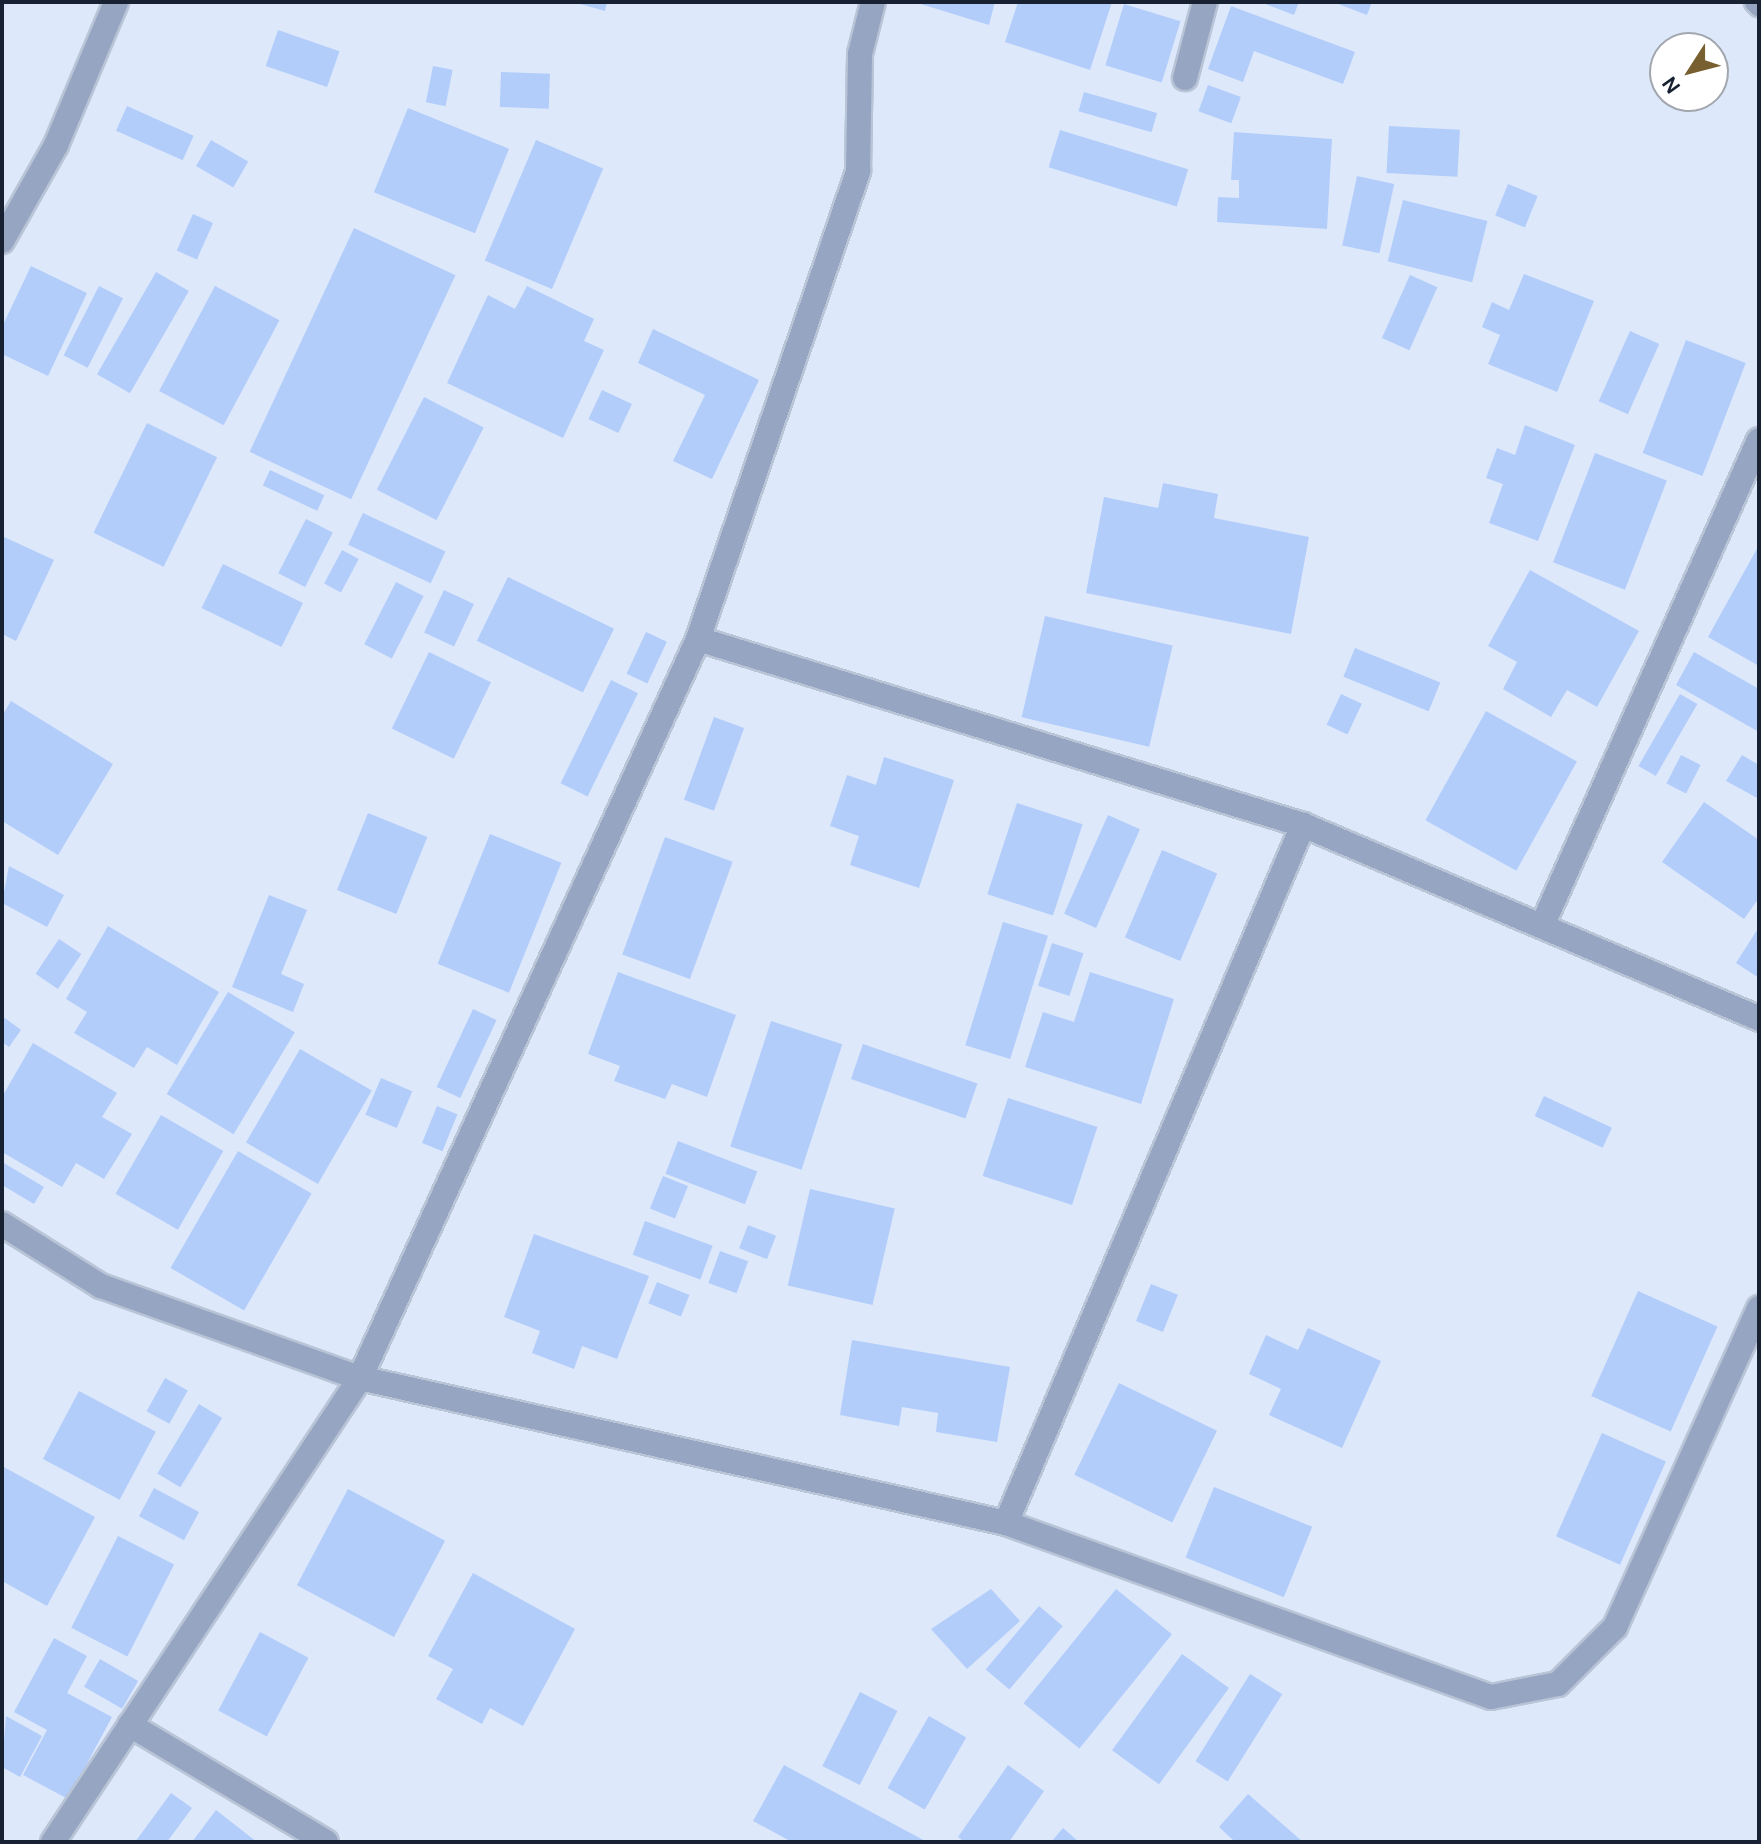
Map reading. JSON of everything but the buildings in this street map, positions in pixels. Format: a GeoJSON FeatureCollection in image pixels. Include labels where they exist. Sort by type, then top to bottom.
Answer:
{"type":"FeatureCollection","features":[{"type":"Feature","properties":{"kind":"street"},"geometry":{"type":"LineString","coordinates":[[2,241],[56,145],[116,2]]}},
{"type":"Feature","properties":{"kind":"street"},"geometry":{"type":"LineString","coordinates":[[53,1842],[360,1378],[698,639],[858,171],[860,54],[873,2]]}},
{"type":"Feature","properties":{"kind":"street"},"geometry":{"type":"LineString","coordinates":[[1185,78],[1205,2]]}},
{"type":"Feature","properties":{"kind":"street"},"geometry":{"type":"LineString","coordinates":[[1542,926],[1755,469],[1759,440]]}},
{"type":"Feature","properties":{"kind":"street"},"geometry":{"type":"LineString","coordinates":[[698,639],[1303,825],[1759,1019]]}},
{"type":"Feature","properties":{"kind":"street"},"geometry":{"type":"LineString","coordinates":[[1006,1523],[1303,825]]}},
{"type":"Feature","properties":{"kind":"street"},"geometry":{"type":"LineString","coordinates":[[2,1224],[101,1286],[360,1378],[1006,1523],[1491,1697],[1558,1684],[1615,1627],[1759,1308]]}},
{"type":"Feature","properties":{"kind":"street"},"geometry":{"type":"LineString","coordinates":[[130,1725],[326,1842]]}}]}
